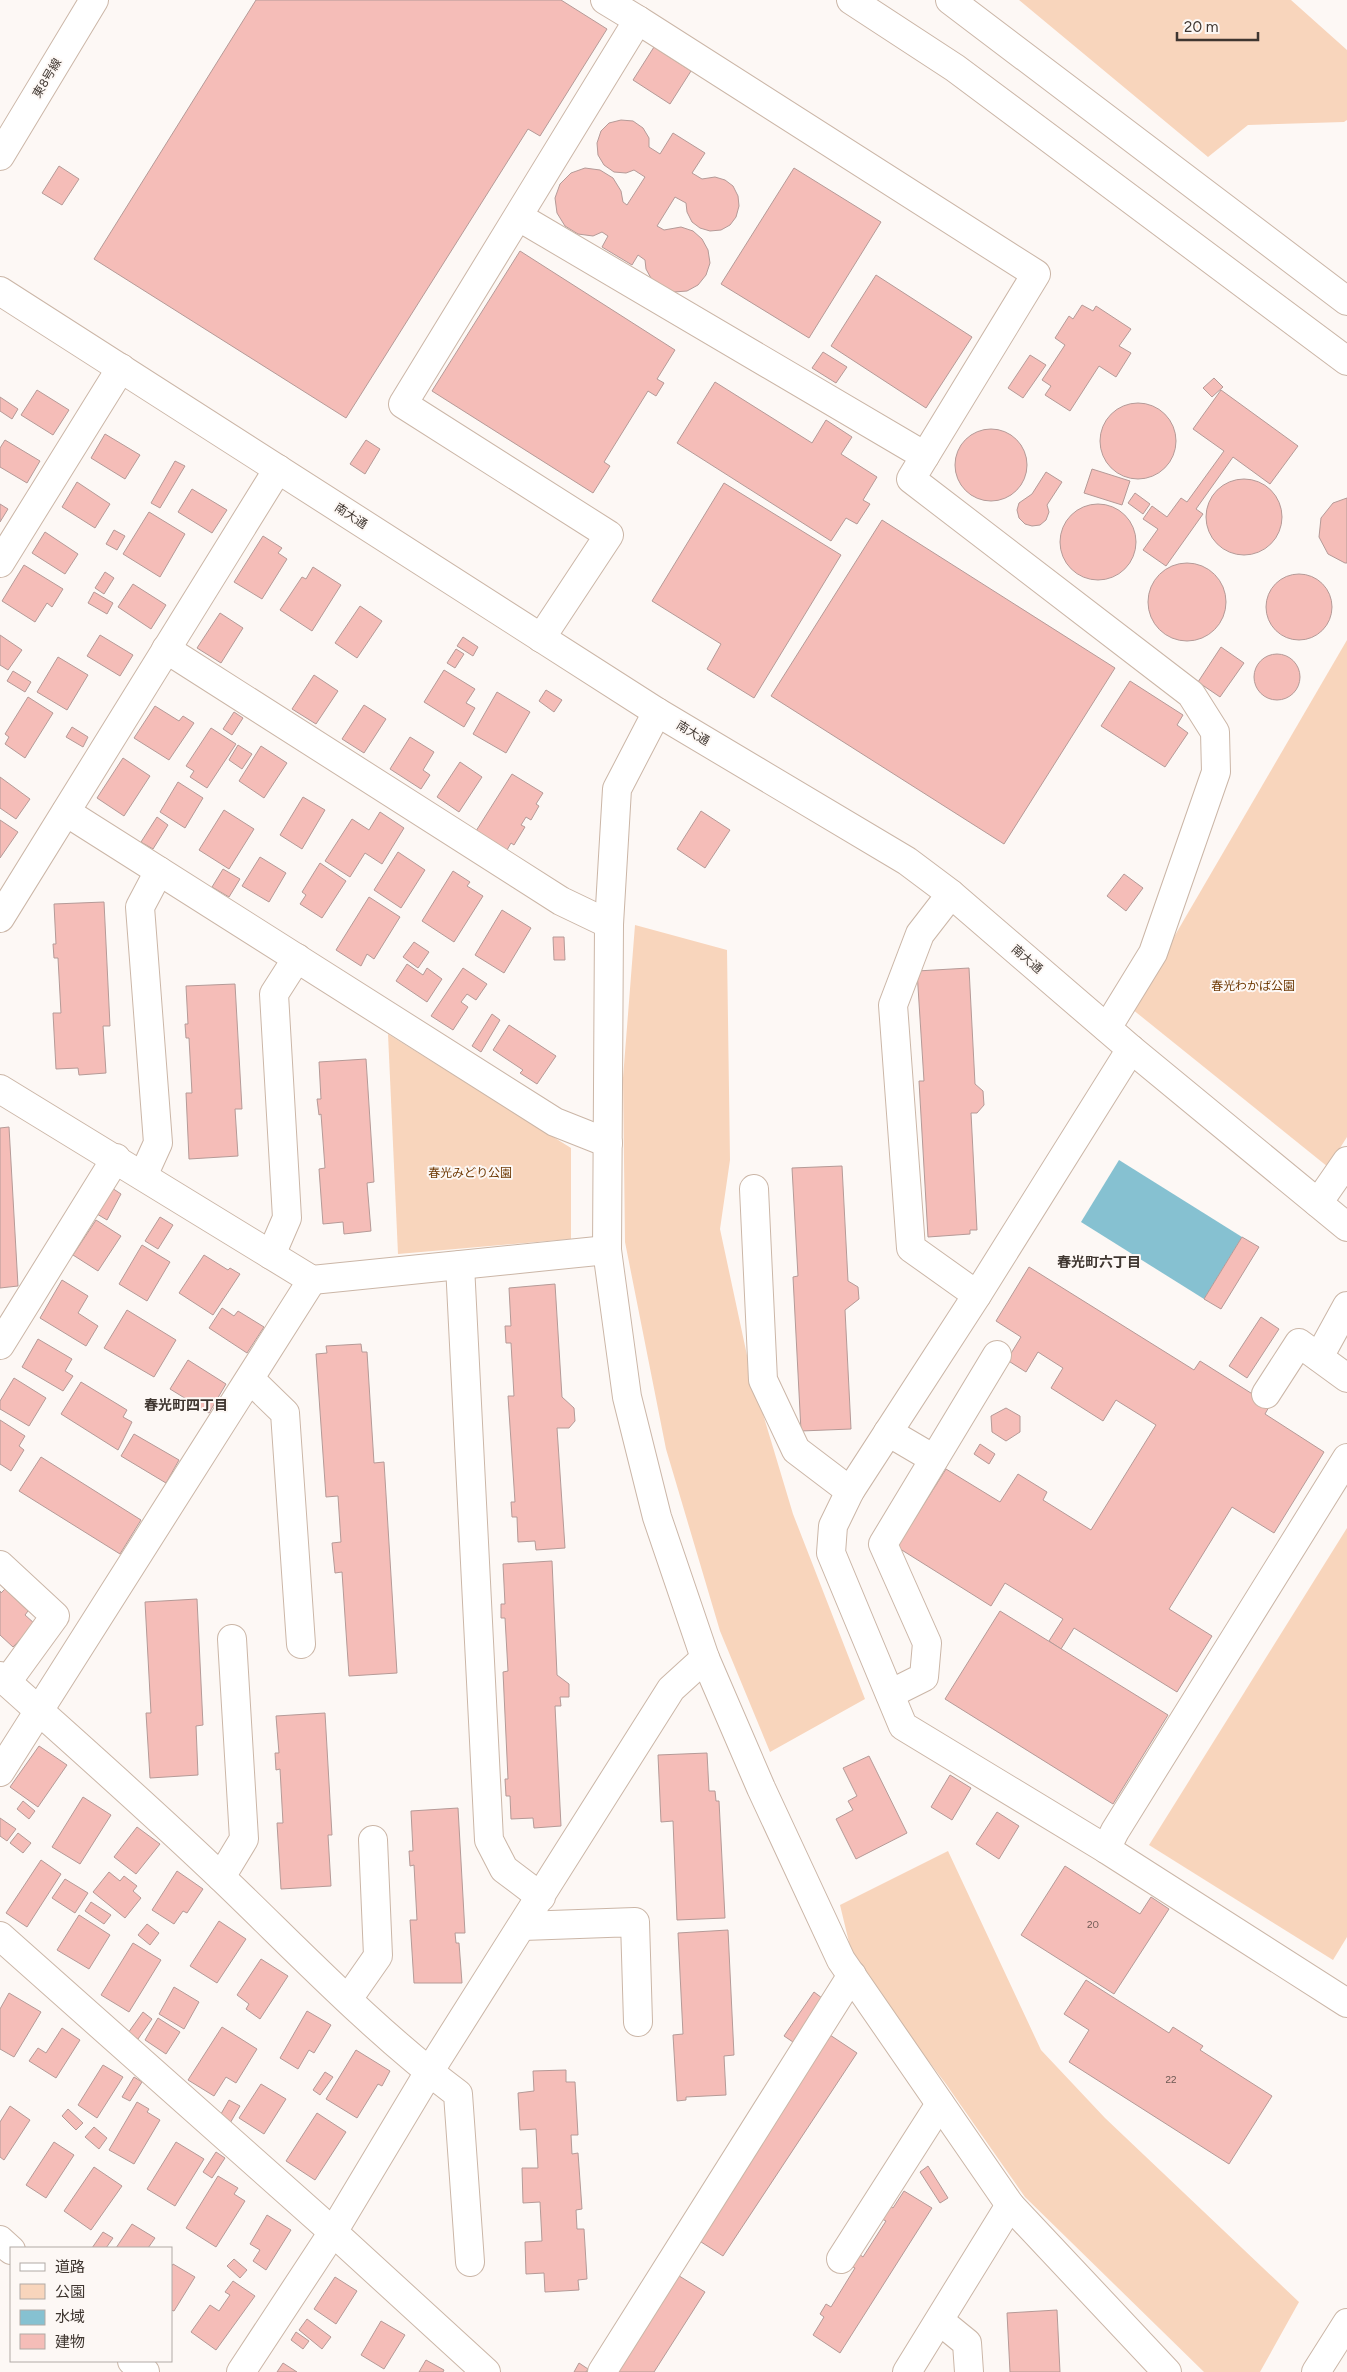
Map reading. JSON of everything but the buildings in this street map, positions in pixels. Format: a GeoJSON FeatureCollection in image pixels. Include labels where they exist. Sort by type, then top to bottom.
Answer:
{"type":"FeatureCollection","features":[{"type":"Feature","properties":{"kind":"street","name":"東8号線"},"geometry":{"type":"LineString","coordinates":[[0,156],[94,0]]}},
{"type":"Feature","properties":{"kind":"street"},"geometry":{"type":"LineString","coordinates":[[605,0],[1036,274],[912,480],[1191,694],[1215,732],[1216,772],[1153,953],[1107,1028]]}},
{"type":"Feature","properties":{"kind":"street"},"geometry":{"type":"LineString","coordinates":[[851,0],[955,68],[1347,361]]}},
{"type":"Feature","properties":{"kind":"street"},"geometry":{"type":"LineString","coordinates":[[950,0],[1347,301]]}},
{"type":"Feature","properties":{"kind":"street"},"geometry":{"type":"LineString","coordinates":[[541,638],[609,535],[403,404],[638,20]]}},
{"type":"Feature","properties":{"kind":"street"},"geometry":{"type":"LineString","coordinates":[[519,217],[925,456]]}},
{"type":"Feature","properties":{"kind":"street","name":"南大通"},"geometry":{"type":"LineString","coordinates":[[0,291],[658,712],[907,861],[951,894],[1131,1049],[1347,1228]]}},
{"type":"Feature","properties":{"kind":"street"},"geometry":{"type":"LineString","coordinates":[[0,564],[121,368]]}},
{"type":"Feature","properties":{"kind":"street"},"geometry":{"type":"LineString","coordinates":[[0,918],[278,469]]}},
{"type":"Feature","properties":{"kind":"street"},"geometry":{"type":"LineString","coordinates":[[166,649],[562,901],[609,924]]}},
{"type":"Feature","properties":{"kind":"street"},"geometry":{"type":"LineString","coordinates":[[658,712],[617,789],[609,924],[607,1250],[627,1397],[657,1517],[705,1658],[761,1788],[841,1960],[1010,2205],[1167,2372]]}},
{"type":"Feature","properties":{"kind":"street"},"geometry":{"type":"LineString","coordinates":[[66,812],[555,1122],[608,1143]]}},
{"type":"Feature","properties":{"kind":"street"},"geometry":{"type":"LineString","coordinates":[[143,1176],[158,1143],[140,907],[160,871]]}},
{"type":"Feature","properties":{"kind":"street"},"geometry":{"type":"LineString","coordinates":[[951,894],[920,934],[893,1004],[911,1248],[977,1295]]}},
{"type":"Feature","properties":{"kind":"street"},"geometry":{"type":"LineString","coordinates":[[272,1255],[287,1218],[274,994],[297,958]]}},
{"type":"Feature","properties":{"kind":"street"},"geometry":{"type":"LineString","coordinates":[[1131,1049],[977,1295],[850,1491],[833,1526],[831,1553],[903,1726],[1106,1849],[1347,2003]]}},
{"type":"Feature","properties":{"kind":"street"},"geometry":{"type":"LineString","coordinates":[[0,1089],[116,1158],[312,1280],[607,1250]]}},
{"type":"Feature","properties":{"kind":"street"},"geometry":{"type":"LineString","coordinates":[[0,1345],[116,1158]]}},
{"type":"Feature","properties":{"kind":"street"},"geometry":{"type":"LineString","coordinates":[[1318,1203],[1347,1161]]}},
{"type":"Feature","properties":{"kind":"street"},"geometry":{"type":"LineString","coordinates":[[754,1189],[763,1380],[796,1450],[850,1491]]}},
{"type":"Feature","properties":{"kind":"street"},"geometry":{"type":"LineString","coordinates":[[460,1265],[489,1840],[504,1869],[541,1897]]}},
{"type":"Feature","properties":{"kind":"street"},"geometry":{"type":"LineString","coordinates":[[0,1772],[312,1280]]}},
{"type":"Feature","properties":{"kind":"street"},"geometry":{"type":"LineString","coordinates":[[1319,1357],[1347,1306]]}},
{"type":"Feature","properties":{"kind":"street"},"geometry":{"type":"LineString","coordinates":[[1266,1394],[1299,1343],[1347,1378]]}},
{"type":"Feature","properties":{"kind":"street"},"geometry":{"type":"LineString","coordinates":[[890,1694],[924,1677],[927,1643],[884,1544],[997,1354]]}},
{"type":"Feature","properties":{"kind":"street"},"geometry":{"type":"LineString","coordinates":[[250,1379],[285,1413],[301,1644]]}},
{"type":"Feature","properties":{"kind":"street"},"geometry":{"type":"LineString","coordinates":[[888,1432],[934,1459]]}},
{"type":"Feature","properties":{"kind":"street"},"geometry":{"type":"LineString","coordinates":[[1106,1849],[1115,1831],[1347,1458]]}},
{"type":"Feature","properties":{"kind":"street"},"geometry":{"type":"LineString","coordinates":[[0,1566],[55,1616],[3,1679],[221,1877],[348,1999],[429,2072],[458,2094],[470,2262]]}},
{"type":"Feature","properties":{"kind":"street"},"geometry":{"type":"LineString","coordinates":[[221,1877],[244,1840],[232,1639]]}},
{"type":"Feature","properties":{"kind":"street"},"geometry":{"type":"LineString","coordinates":[[241,2372],[333,2232],[429,2072],[671,1689],[705,1658]]}},
{"type":"Feature","properties":{"kind":"street"},"geometry":{"type":"LineString","coordinates":[[348,1999],[378,1956],[373,1840]]}},
{"type":"Feature","properties":{"kind":"street"},"geometry":{"type":"LineString","coordinates":[[523,1926],[635,1922],[638,2022]]}},
{"type":"Feature","properties":{"kind":"street"},"geometry":{"type":"LineString","coordinates":[[0,1936],[333,2232],[486,2372]]}},
{"type":"Feature","properties":{"kind":"street"},"geometry":{"type":"LineString","coordinates":[[602,2372],[852,1975]]}},
{"type":"Feature","properties":{"kind":"street"},"geometry":{"type":"LineString","coordinates":[[841,2259],[940,2104]]}},
{"type":"Feature","properties":{"kind":"street"},"geometry":{"type":"LineString","coordinates":[[907,2372],[1010,2205]]}},
{"type":"Feature","properties":{"kind":"street"},"geometry":{"type":"LineString","coordinates":[[0,2240],[10,2249]]}},
{"type":"Feature","properties":{"kind":"street"},"geometry":{"type":"LineString","coordinates":[[940,2321],[967,2343],[969,2372]]}},
{"type":"Feature","properties":{"kind":"street"},"geometry":{"type":"LineString","coordinates":[[1316,2372],[1347,2323]]}},
{"type":"Feature","properties":{"kind":"street"},"geometry":{"type":"LineString","coordinates":[[133,2362],[145,2372]]}},
{"type":"Feature","properties":{"kind":"green space"},"geometry":{"type":"Polygon","coordinates":[[[1019,0],[1291,0],[1347,50],[1347,120],[1344,122],[1248,125],[1208,157],[1019,0]]]}},
{"type":"Feature","properties":{"kind":"green space","name":"春光わかば公園"},"geometry":{"type":"Polygon","coordinates":[[[1347,640],[1347,1137],[1328,1167],[1132,1009],[1347,640]]]}},
{"type":"Feature","properties":{"kind":"green space"},"geometry":{"type":"Polygon","coordinates":[[[635,925],[727,950],[730,1160],[720,1229],[751,1374],[793,1514],[865,1699],[770,1752],[720,1631],[666,1449],[625,1242],[623,1078],[635,925]]]}},
{"type":"Feature","properties":{"kind":"green space","name":"春光みどり公園"},"geometry":{"type":"Polygon","coordinates":[[[388,1034],[571,1148],[571,1239],[398,1254],[388,1034]]]}},
{"type":"Feature","properties":{"kind":"green space"},"geometry":{"type":"Polygon","coordinates":[[[1347,1528],[1347,1937],[1333,1960],[1149,1845],[1347,1528]]]}},
{"type":"Feature","properties":{"kind":"green space"},"geometry":{"type":"Polygon","coordinates":[[[948,1851],[1041,2050],[1105,2118],[1299,2302],[1260,2372],[1204,2372],[1025,2197],[946,2084],[854,1963],[840,1905],[948,1851]]]}},
{"type":"Feature","properties":{"kind":"water"},"geometry":{"type":"Polygon","coordinates":[[[1119,1160],[1242,1237],[1204,1299],[1081,1222],[1119,1160]]]}},
{"type":"Feature","properties":{"kind":"district","name":"春光町六丁目"},"geometry":{"type":"Point","coordinates":[1099,1262]}},
{"type":"Feature","properties":{"kind":"district","name":"春光町四丁目"},"geometry":{"type":"Point","coordinates":[186,1405]}}]}
